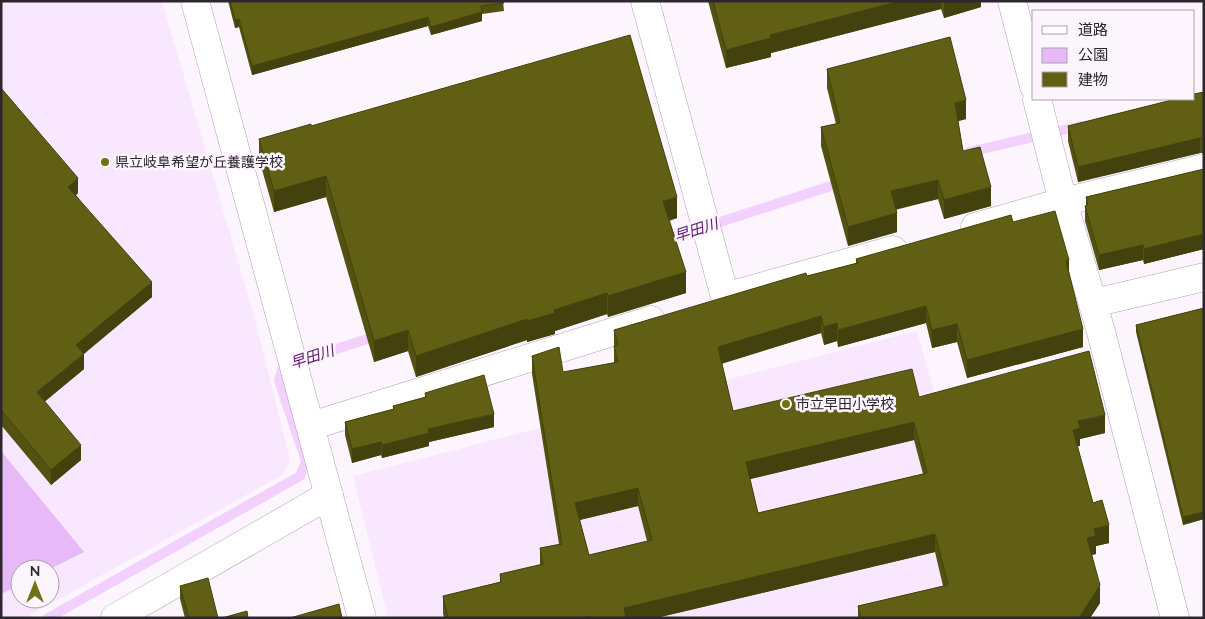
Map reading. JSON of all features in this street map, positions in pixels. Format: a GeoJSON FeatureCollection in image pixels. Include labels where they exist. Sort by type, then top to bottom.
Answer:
{"type":"FeatureCollection","features":[{"type":"Feature","properties":{"kind":"street"},"geometry":{"type":"LineString","coordinates":[[195,1],[362,618]]}},
{"type":"Feature","properties":{"kind":"street"},"geometry":{"type":"LineString","coordinates":[[645,1],[725,297]]}},
{"type":"Feature","properties":{"kind":"street"},"geometry":{"type":"LineString","coordinates":[[1012,1],[1032,78]]}},
{"type":"Feature","properties":{"kind":"street"},"geometry":{"type":"LineString","coordinates":[[1037,100],[1063,202],[1094,303],[1176,618]]}},
{"type":"Feature","properties":{"kind":"street"},"geometry":{"type":"LineString","coordinates":[[950,234],[1063,202],[1204,168]]}},
{"type":"Feature","properties":{"kind":"street"},"geometry":{"type":"LineString","coordinates":[[311,426],[725,297],[913,244]]}},
{"type":"Feature","properties":{"kind":"street"},"geometry":{"type":"LineString","coordinates":[[1094,303],[1204,277]]}},
{"type":"Feature","properties":{"kind":"street"},"geometry":{"type":"LineString","coordinates":[[115,618],[330,495]]}},
{"type":"Feature","properties":{"kind":"shaded area","name":"県立岐阜希望が丘養護学校"},"geometry":{"type":"Polygon","coordinates":[[[1,1],[162,1],[256,323],[290,459],[284,474],[60,599],[60,559],[10,559],[10,609],[41,609],[25,618],[1,618],[1,1]]]}},
{"type":"Feature","properties":{"kind":"shaded area","name":"市立早田小学校"},"geometry":{"type":"Polygon","coordinates":[[[917,331],[996,618],[388,618],[353,476],[917,331]]]}},
{"type":"Feature","properties":{"kind":"green space"},"geometry":{"type":"Polygon","coordinates":[[[1,451],[84,552],[60,564],[60,559],[10,559],[10,590],[1,594],[1,451]]]}},
{"type":"Feature","properties":{"kind":"building"},"geometry":{"type":"Polygon","coordinates":[[[230,1],[503,1],[504,3],[481,6],[482,12],[431,27],[428,17],[252,66],[239,19],[235,20],[230,1]]]}},
{"type":"Feature","properties":{"kind":"building"},"geometry":{"type":"Polygon","coordinates":[[[713,1],[900,1],[770,35],[771,38],[726,50],[713,1]]]}},
{"type":"Feature","properties":{"kind":"building"},"geometry":{"type":"Polygon","coordinates":[[[630,35],[677,197],[663,201],[686,272],[608,296],[607,293],[554,310],[555,313],[527,321],[527,319],[416,356],[408,330],[374,341],[326,176],[274,191],[259,139],[311,124],[311,126],[630,35]]]}},
{"type":"Feature","properties":{"kind":"building"},"geometry":{"type":"Polygon","coordinates":[[[950,37],[966,100],[955,103],[963,151],[980,147],[991,187],[944,200],[938,180],[891,191],[897,213],[848,227],[821,127],[840,123],[827,69],[950,37]]]}},
{"type":"Feature","properties":{"kind":"building"},"geometry":{"type":"Polygon","coordinates":[[[1,88],[78,178],[68,187],[152,282],[76,345],[84,354],[37,392],[81,445],[51,470],[1,410],[1,88]]]}},
{"type":"Feature","properties":{"kind":"building"},"geometry":{"type":"Polygon","coordinates":[[[1204,92],[1204,138],[1078,167],[1068,126],[1172,100],[1195,100],[1195,94],[1204,92]]]}},
{"type":"Feature","properties":{"kind":"building"},"geometry":{"type":"Polygon","coordinates":[[[1204,169],[1204,234],[1144,249],[1143,245],[1099,255],[1085,206],[1088,205],[1086,197],[1204,169]]]}},
{"type":"Feature","properties":{"kind":"building"},"geometry":{"type":"Polygon","coordinates":[[[1055,211],[1069,260],[1066,261],[1083,329],[967,360],[957,324],[932,330],[926,306],[838,330],[837,323],[824,327],[821,316],[718,347],[733,411],[912,369],[919,397],[1089,351],[1105,415],[1078,421],[1080,428],[1073,430],[1093,503],[1102,500],[1109,525],[1094,529],[1096,536],[1087,538],[1100,585],[1079,618],[861,618],[858,606],[948,585],[935,534],[624,608],[626,618],[589,618],[589,616],[581,618],[448,618],[443,596],[501,582],[500,574],[543,564],[540,548],[562,544],[532,356],[559,347],[563,372],[618,362],[614,346],[618,345],[614,330],[806,273],[807,276],[858,263],[856,259],[1011,215],[1013,222],[1055,211]],[[914,422],[746,462],[758,513],[927,473],[914,422]],[[638,488],[575,503],[589,555],[652,540],[638,488]]]}},
{"type":"Feature","properties":{"kind":"building"},"geometry":{"type":"Polygon","coordinates":[[[1204,308],[1204,512],[1183,517],[1136,325],[1204,308]]]}},
{"type":"Feature","properties":{"kind":"building"},"geometry":{"type":"Polygon","coordinates":[[[484,375],[494,414],[428,429],[429,433],[382,445],[381,442],[352,449],[345,422],[394,409],[393,406],[426,397],[425,393],[484,375]]]}},
{"type":"Feature","properties":{"kind":"building"},"geometry":{"type":"Polygon","coordinates":[[[208,578],[218,618],[189,618],[180,586],[208,578]]]}},
{"type":"Feature","properties":{"kind":"building"},"geometry":{"type":"Polygon","coordinates":[[[339,604],[342,618],[290,618],[339,604]]]}},
{"type":"Feature","properties":{"kind":"building"},"geometry":{"type":"Polygon","coordinates":[[[247,611],[248,618],[222,618],[247,611]]]}},
{"type":"Feature","properties":{"kind":"waterway","name":"早田川"},"geometry":{"type":"LineString","coordinates":[[969,152],[1081,126]]}},
{"type":"Feature","properties":{"kind":"waterway","name":"早田川"},"geometry":{"type":"LineString","coordinates":[[662,241],[843,182]]}},
{"type":"Feature","properties":{"kind":"waterway","name":"早田川"},"geometry":{"type":"LineString","coordinates":[[48,618],[300,476],[306,461],[279,381],[283,366],[380,335]]}},
{"type":"Feature","properties":{"kind":"place","name":"県立岐阜希望が丘養護学校"},"geometry":{"type":"Point","coordinates":[105,162]}},
{"type":"Feature","properties":{"kind":"place","name":"市立早田小学校"},"geometry":{"type":"Point","coordinates":[786,404]}}]}
